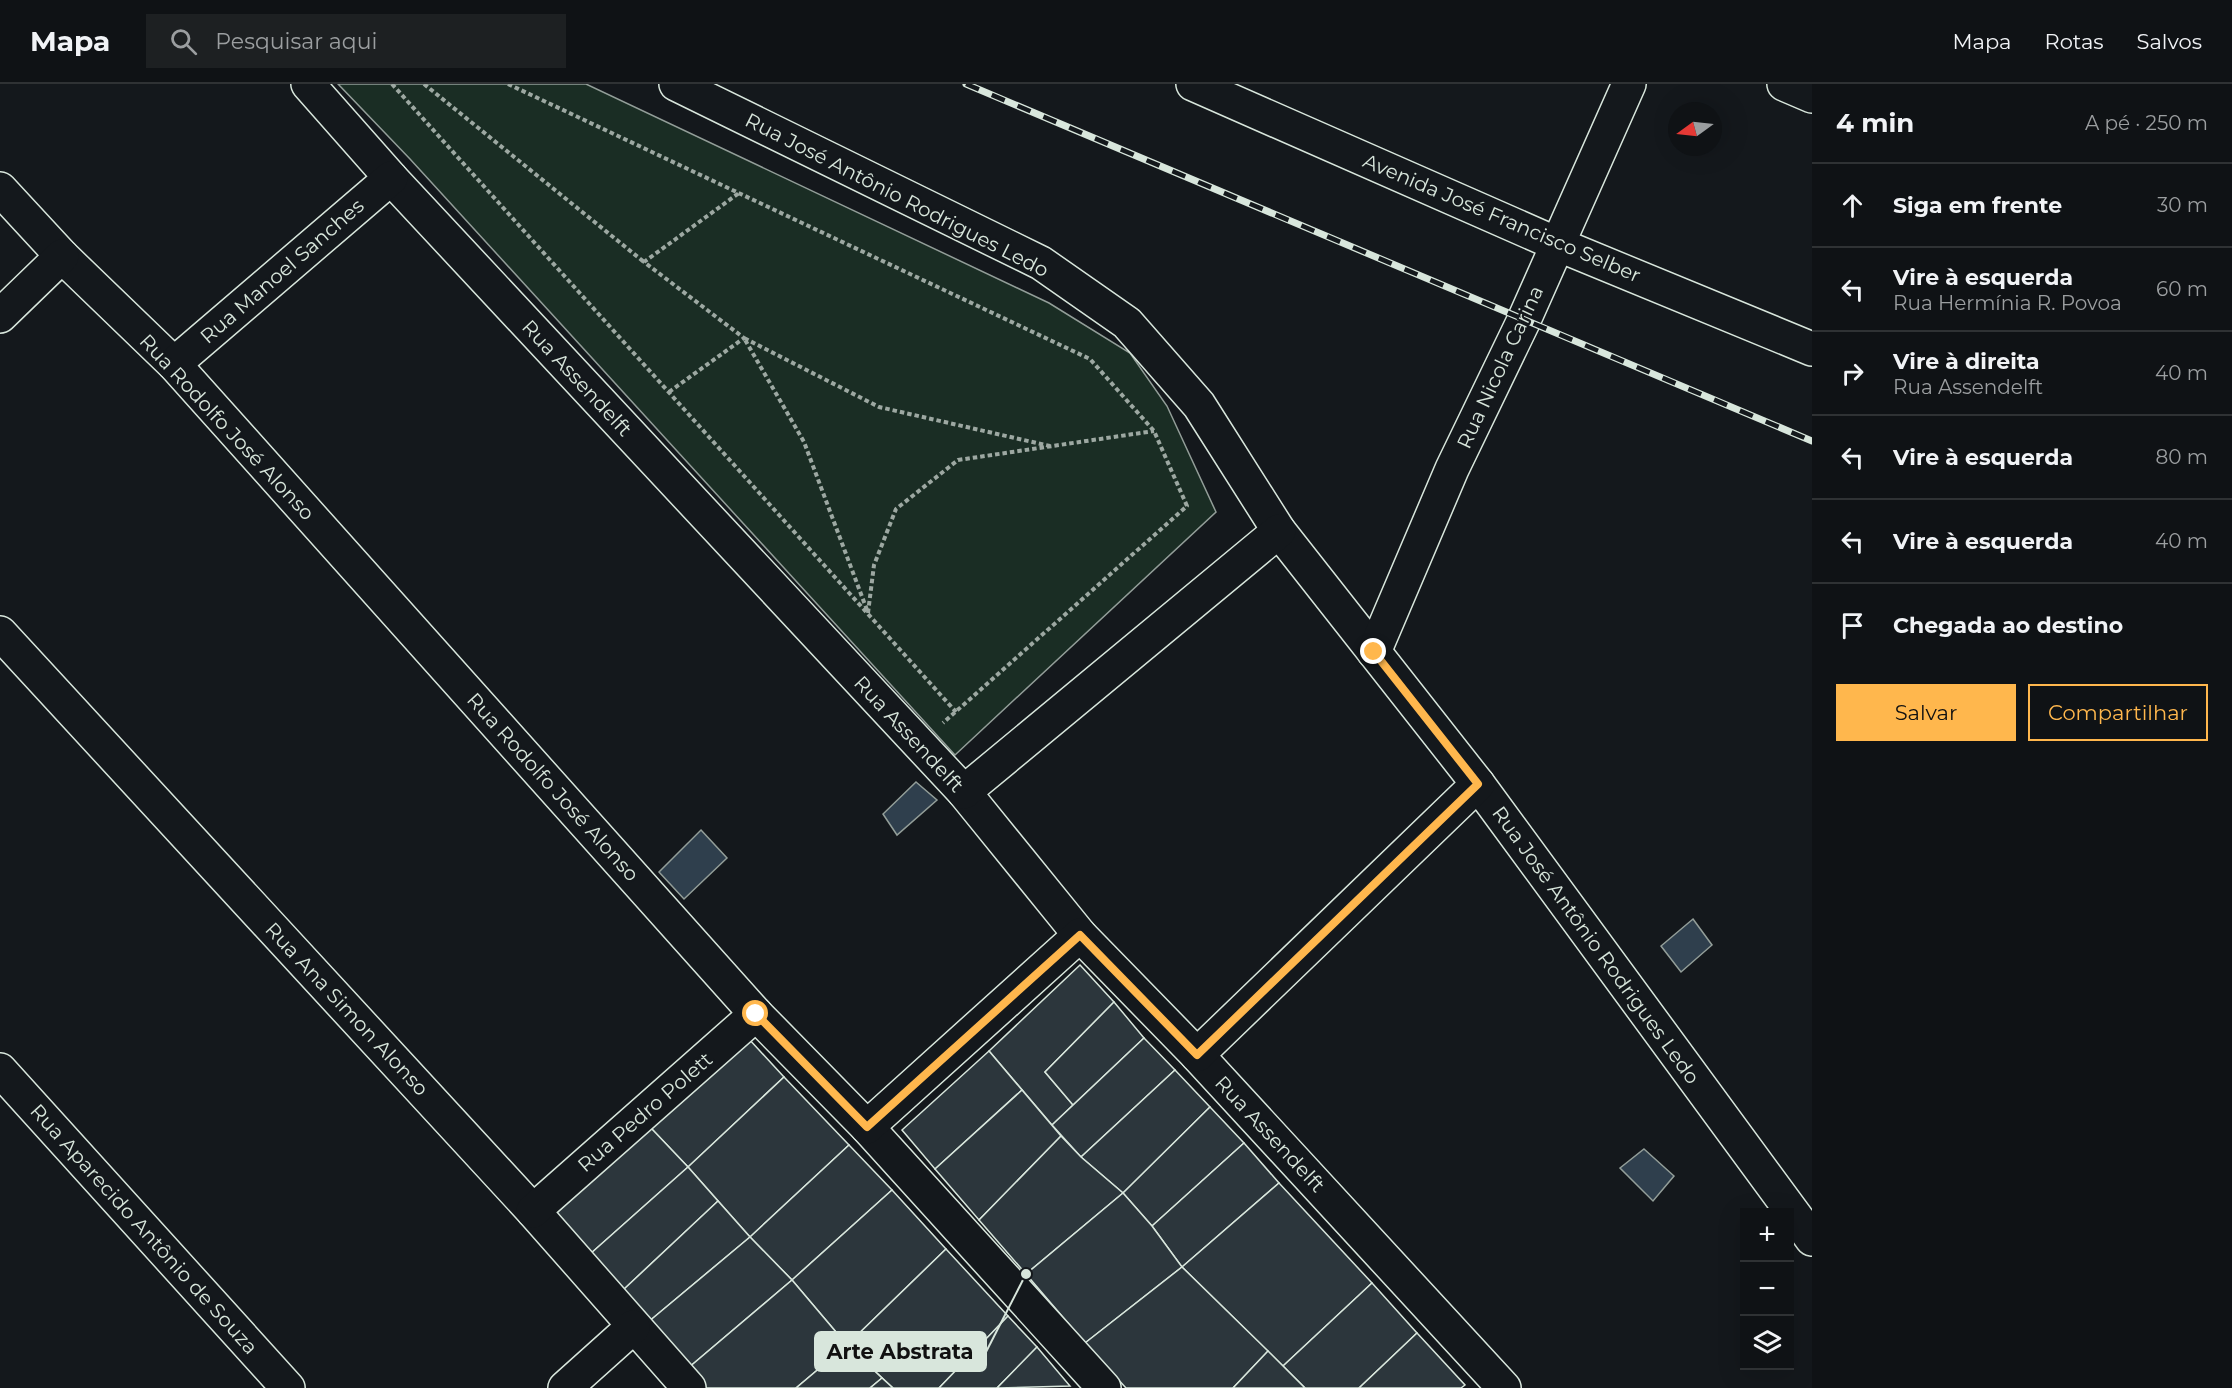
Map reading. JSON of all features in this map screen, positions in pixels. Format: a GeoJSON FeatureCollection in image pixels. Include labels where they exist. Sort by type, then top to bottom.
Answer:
{"type":"FeatureCollection","features":[{"type":"Feature","properties":{"kind":"street","name":"Rua Assendelft"},"geometry":{"type":"LineString","coordinates":[[308,84],[391,178],[964,792],[1080,935],[1197,1055],[1504,1388]]}},
{"type":"Feature","properties":{"kind":"street","name":"Rua José Antônio Rodrigues Ledo"},"geometry":{"type":"LineString","coordinates":[[676,84],[1041,264],[1127,323],[1199,405],[1279,531],[1478,784],[1811,1235]]}},
{"type":"Feature","properties":{"kind":"street","name":"Avenida José Francisco Selber"},"geometry":{"type":"LineString","coordinates":[[1193,84],[1557,244],[1812,349]]}},
{"type":"Feature","properties":{"kind":"street","name":"Rua Nicola Carina"},"geometry":{"type":"LineString","coordinates":[[1374,652],[1452,469],[1524,320],[1629,84]]}},
{"type":"Feature","properties":{"kind":"street"},"geometry":{"type":"LineString","coordinates":[[1784,84],[1812,96]]}},
{"type":"Feature","properties":{"kind":"street","name":"Rua Manoel Sanches"},"geometry":{"type":"LineString","coordinates":[[174,364],[391,178]]}},
{"type":"Feature","properties":{"kind":"street","name":"Rua Rodolfo José Alonso"},"geometry":{"type":"LineString","coordinates":[[0,189],[62,256],[174,364],[756,1014],[867,1127],[1104,1388]]}},
{"type":"Feature","properties":{"kind":"street"},"geometry":{"type":"LineString","coordinates":[[0,316],[62,256]]}},
{"type":"Feature","properties":{"kind":"street"},"geometry":{"type":"LineString","coordinates":[[964,792],[1279,531]]}},
{"type":"Feature","properties":{"kind":"street","name":"Rua Ana Simon Alonso"},"geometry":{"type":"LineString","coordinates":[[0,633],[533,1211],[633,1327],[690,1388]]}},
{"type":"Feature","properties":{"kind":"street"},"geometry":{"type":"LineString","coordinates":[[1197,1055],[1478,784]]}},
{"type":"Feature","properties":{"kind":"street"},"geometry":{"type":"LineString","coordinates":[[867,1127],[1080,935]]}},
{"type":"Feature","properties":{"kind":"street","name":"Rua Pedro Polett"},"geometry":{"type":"LineString","coordinates":[[533,1211],[756,1014]]}},
{"type":"Feature","properties":{"kind":"street","name":"Rua Aparecido Antônio de Souza"},"geometry":{"type":"LineString","coordinates":[[0,1070],[288,1388]]}},
{"type":"Feature","properties":{"kind":"street"},"geometry":{"type":"LineString","coordinates":[[565,1388],[633,1327]]}},
{"type":"Feature","properties":{"kind":"path"},"geometry":{"type":"LineString","coordinates":[[392,84],[956,712],[1187,506],[1154,431],[1090,359],[508,84]]}},
{"type":"Feature","properties":{"kind":"path"},"geometry":{"type":"LineString","coordinates":[[424,84],[644,262],[744,339],[879,407],[1050,446]]}},
{"type":"Feature","properties":{"kind":"path"},"geometry":{"type":"LineString","coordinates":[[644,262],[739,193]]}},
{"type":"Feature","properties":{"kind":"path"},"geometry":{"type":"LineString","coordinates":[[669,392],[744,339]]}},
{"type":"Feature","properties":{"kind":"path"},"geometry":{"type":"LineString","coordinates":[[744,339],[804,442],[868,614]]}},
{"type":"Feature","properties":{"kind":"path"},"geometry":{"type":"LineString","coordinates":[[868,614],[874,565],[896,509],[958,460],[1154,431]]}},
{"type":"Feature","properties":{"kind":"green space"},"geometry":{"type":"Polygon","coordinates":[[[338,84],[586,84],[1049,303],[1130,353],[1167,406],[1216,512],[955,755],[410,159],[338,84]]]}},
{"type":"Feature","properties":{"kind":"water"},"geometry":{"type":"Polygon","coordinates":[[[916,782],[937,800],[897,835],[883,814],[916,782]]]}},
{"type":"Feature","properties":{"kind":"water"},"geometry":{"type":"Polygon","coordinates":[[[701,830],[727,858],[684,899],[659,872],[701,830]]]}},
{"type":"Feature","properties":{"kind":"water"},"geometry":{"type":"Polygon","coordinates":[[[1693,919],[1712,945],[1681,972],[1661,946],[1693,919]]]}},
{"type":"Feature","properties":{"kind":"water"},"geometry":{"type":"Polygon","coordinates":[[[1644,1149],[1674,1176],[1653,1201],[1620,1168],[1644,1149]]]}},
{"type":"Feature","properties":{"kind":"building"},"geometry":{"type":"Polygon","coordinates":[[[1080,965],[1114,1002],[1045,1072],[1073,1105],[1052,1125],[989,1051],[1080,965]]]}},
{"type":"Feature","properties":{"kind":"building"},"geometry":{"type":"Polygon","coordinates":[[[1114,1002],[1144,1038],[1073,1105],[1045,1072],[1114,1002]]]}},
{"type":"Feature","properties":{"kind":"building"},"geometry":{"type":"Polygon","coordinates":[[[748,1038],[784,1077],[688,1167],[650,1127],[748,1038]]]}},
{"type":"Feature","properties":{"kind":"building"},"geometry":{"type":"Polygon","coordinates":[[[1144,1038],[1175,1070],[1081,1157],[1052,1125],[1144,1038]]]}},
{"type":"Feature","properties":{"kind":"building"},"geometry":{"type":"Polygon","coordinates":[[[989,1051],[1022,1090],[935,1169],[902,1130],[989,1051]]]}},
{"type":"Feature","properties":{"kind":"building"},"geometry":{"type":"Polygon","coordinates":[[[1175,1070],[1210,1107],[1123,1193],[1081,1157],[1175,1070]]]}},
{"type":"Feature","properties":{"kind":"building"},"geometry":{"type":"Polygon","coordinates":[[[784,1077],[849,1145],[750,1237],[688,1167],[784,1077]]]}},
{"type":"Feature","properties":{"kind":"building"},"geometry":{"type":"Polygon","coordinates":[[[1022,1090],[1061,1136],[979,1220],[935,1169],[1022,1090]]]}},
{"type":"Feature","properties":{"kind":"building"},"geometry":{"type":"Polygon","coordinates":[[[1210,1107],[1244,1143],[1152,1226],[1123,1193],[1210,1107]]]}},
{"type":"Feature","properties":{"kind":"building"},"geometry":{"type":"Polygon","coordinates":[[[650,1127],[688,1167],[589,1255],[552,1217],[650,1127]]]}},
{"type":"Feature","properties":{"kind":"building"},"geometry":{"type":"Polygon","coordinates":[[[1061,1136],[1081,1157],[1123,1193],[1026,1274],[979,1220],[1061,1136]]]}},
{"type":"Feature","properties":{"kind":"building"},"geometry":{"type":"Polygon","coordinates":[[[1244,1143],[1279,1183],[1182,1267],[1152,1226],[1244,1143]]]}},
{"type":"Feature","properties":{"kind":"building"},"geometry":{"type":"Polygon","coordinates":[[[849,1145],[892,1190],[792,1280],[750,1237],[849,1145]]]}},
{"type":"Feature","properties":{"kind":"building"},"geometry":{"type":"Polygon","coordinates":[[[688,1167],[718,1201],[622,1291],[589,1255],[688,1167]]]}},
{"type":"Feature","properties":{"kind":"building"},"geometry":{"type":"Polygon","coordinates":[[[1279,1183],[1372,1283],[1283,1366],[1182,1267],[1279,1183]]]}},
{"type":"Feature","properties":{"kind":"building"},"geometry":{"type":"Polygon","coordinates":[[[892,1190],[946,1249],[847,1345],[792,1280],[892,1190]]]}},
{"type":"Feature","properties":{"kind":"building"},"geometry":{"type":"Polygon","coordinates":[[[1123,1193],[1152,1226],[1182,1267],[1085,1343],[1026,1274],[1123,1193]]]}},
{"type":"Feature","properties":{"kind":"building"},"geometry":{"type":"Polygon","coordinates":[[[718,1201],[750,1237],[647,1323],[622,1291],[718,1201]]]}},
{"type":"Feature","properties":{"kind":"building"},"geometry":{"type":"Polygon","coordinates":[[[750,1237],[792,1280],[687,1369],[647,1323],[750,1237]]]}},
{"type":"Feature","properties":{"kind":"building"},"geometry":{"type":"Polygon","coordinates":[[[946,1249],[1008,1316],[939,1388],[893,1388],[847,1345],[946,1249]]]}},
{"type":"Feature","properties":{"kind":"building"},"geometry":{"type":"Polygon","coordinates":[[[1182,1267],[1268,1351],[1233,1388],[1126,1388],[1085,1343],[1182,1267]]]}},
{"type":"Feature","properties":{"kind":"building"},"geometry":{"type":"Polygon","coordinates":[[[792,1280],[847,1345],[796,1388],[706,1388],[687,1369],[792,1280]]]}},
{"type":"Feature","properties":{"kind":"building"},"geometry":{"type":"Polygon","coordinates":[[[1372,1283],[1417,1333],[1359,1388],[1305,1388],[1283,1366],[1372,1283]]]}},
{"type":"Feature","properties":{"kind":"building"},"geometry":{"type":"Polygon","coordinates":[[[1008,1316],[1037,1347],[997,1388],[939,1388],[1008,1316]]]}},
{"type":"Feature","properties":{"kind":"building"},"geometry":{"type":"Polygon","coordinates":[[[1417,1333],[1465,1385],[1461,1388],[1359,1388],[1417,1333]]]}},
{"type":"Feature","properties":{"kind":"building"},"geometry":{"type":"Polygon","coordinates":[[[847,1345],[882,1378],[870,1388],[796,1388],[847,1345]]]}},
{"type":"Feature","properties":{"kind":"building"},"geometry":{"type":"Polygon","coordinates":[[[1037,1347],[1070,1386],[997,1388],[1037,1347]]]}},
{"type":"Feature","properties":{"kind":"building"},"geometry":{"type":"Polygon","coordinates":[[[1268,1351],[1305,1388],[1233,1388],[1268,1351]]]}},
{"type":"Feature","properties":{"kind":"building"},"geometry":{"type":"Polygon","coordinates":[[[882,1378],[893,1388],[870,1388],[882,1378]]]}},
{"type":"Feature","properties":{"kind":"railway"},"geometry":{"type":"LineString","coordinates":[[966,84],[1812,441]]}},
{"type":"Feature","properties":{"kind":"place","name":"Arte Abstrata"},"geometry":{"type":"Point","coordinates":[1026,1274]}},
{"type":"Feature","properties":{"kind":"route"},"geometry":{"type":"LineString","coordinates":[[756,1014],[867,1127],[1080,935],[1197,1055],[1478,784],[1374,652]]}}]}
